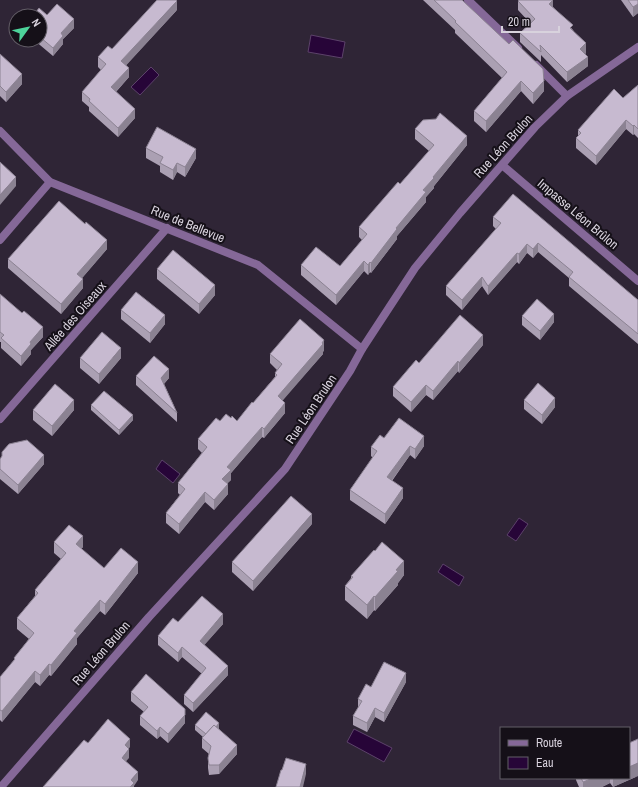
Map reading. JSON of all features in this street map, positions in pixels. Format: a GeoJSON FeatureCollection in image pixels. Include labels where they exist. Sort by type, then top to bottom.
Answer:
{"type":"FeatureCollection","features":[{"type":"Feature","properties":{"kind":"street"},"geometry":{"type":"LineString","coordinates":[[468,0],[522,51]]}},
{"type":"Feature","properties":{"kind":"street","name":"Rue Léon Brulon"},"geometry":{"type":"LineString","coordinates":[[1,787],[149,617],[285,469],[350,371],[362,349],[415,268],[502,165],[535,127],[567,96],[638,47]]}},
{"type":"Feature","properties":{"kind":"street"},"geometry":{"type":"LineString","coordinates":[[532,61],[567,96]]}},
{"type":"Feature","properties":{"kind":"street","name":"Rue de Bellevue"},"geometry":{"type":"LineString","coordinates":[[0,131],[50,182],[258,265],[362,349]]}},
{"type":"Feature","properties":{"kind":"street","name":"Impasse Léon Brûlon"},"geometry":{"type":"LineString","coordinates":[[502,165],[638,281]]}},
{"type":"Feature","properties":{"kind":"street"},"geometry":{"type":"LineString","coordinates":[[0,240],[50,182]]}},
{"type":"Feature","properties":{"kind":"street","name":"Allée des Oiseaux"},"geometry":{"type":"LineString","coordinates":[[0,419],[167,228]]}},
{"type":"Feature","properties":{"kind":"water"},"geometry":{"type":"Polygon","coordinates":[[[311,35],[345,42],[342,58],[308,52],[311,35]]]}},
{"type":"Feature","properties":{"kind":"water"},"geometry":{"type":"Polygon","coordinates":[[[151,67],[159,75],[140,95],[131,87],[151,67]]]}},
{"type":"Feature","properties":{"kind":"water"},"geometry":{"type":"Polygon","coordinates":[[[162,460],[180,474],[173,483],[156,469],[162,460]]]}},
{"type":"Feature","properties":{"kind":"water"},"geometry":{"type":"Polygon","coordinates":[[[519,518],[528,524],[516,541],[507,535],[519,518]]]}},
{"type":"Feature","properties":{"kind":"water"},"geometry":{"type":"Polygon","coordinates":[[[443,564],[464,577],[459,586],[438,572],[443,564]]]}},
{"type":"Feature","properties":{"kind":"water"},"geometry":{"type":"Polygon","coordinates":[[[354,729],[392,748],[384,762],[347,742],[354,729]]]}},
{"type":"Feature","properties":{"kind":"building"},"geometry":{"type":"Polygon","coordinates":[[[157,0],[177,1],[121,61],[129,68],[111,87],[135,109],[118,128],[89,101],[90,99],[82,92],[106,64],[98,57],[108,46],[112,49],[157,0]]]}},
{"type":"Feature","properties":{"kind":"building"},"geometry":{"type":"Polygon","coordinates":[[[434,0],[462,0],[509,44],[513,40],[543,69],[544,81],[533,93],[521,81],[486,121],[474,111],[507,72],[434,0]]]}},
{"type":"Feature","properties":{"kind":"building"},"geometry":{"type":"Polygon","coordinates":[[[553,0],[549,4],[573,25],[570,28],[586,43],[580,49],[588,57],[567,72],[540,45],[541,52],[520,33],[535,19],[518,1],[553,0]]]}},
{"type":"Feature","properties":{"kind":"building"},"geometry":{"type":"Polygon","coordinates":[[[628,0],[638,0],[638,4],[633,7],[628,0]]]}},
{"type":"Feature","properties":{"kind":"building"},"geometry":{"type":"Polygon","coordinates":[[[57,4],[74,19],[61,33],[63,36],[53,48],[48,44],[48,14],[57,4]]]}},
{"type":"Feature","properties":{"kind":"building"},"geometry":{"type":"Polygon","coordinates":[[[0,54],[22,74],[6,92],[0,86],[0,54]]]}},
{"type":"Feature","properties":{"kind":"building"},"geometry":{"type":"Polygon","coordinates":[[[638,85],[638,129],[626,120],[596,156],[576,138],[581,133],[578,130],[614,89],[623,98],[638,85]]]}},
{"type":"Feature","properties":{"kind":"building"},"geometry":{"type":"Polygon","coordinates":[[[440,113],[467,136],[423,190],[426,192],[396,228],[397,229],[371,263],[370,262],[368,265],[364,261],[336,295],[301,265],[316,247],[340,266],[367,234],[359,227],[398,182],[400,184],[434,145],[415,129],[423,120],[436,119],[440,113]]]}},
{"type":"Feature","properties":{"kind":"building"},"geometry":{"type":"Polygon","coordinates":[[[157,127],[196,149],[185,167],[177,163],[173,170],[160,163],[163,157],[146,148],[157,127]]]}},
{"type":"Feature","properties":{"kind":"building"},"geometry":{"type":"Polygon","coordinates":[[[0,162],[16,177],[0,195],[0,162]]]}},
{"type":"Feature","properties":{"kind":"building"},"geometry":{"type":"Polygon","coordinates":[[[513,194],[638,300],[638,334],[569,277],[573,272],[538,243],[533,249],[527,244],[519,254],[517,253],[488,286],[482,277],[462,300],[446,286],[501,223],[493,217],[513,194]]]}},
{"type":"Feature","properties":{"kind":"building"},"geometry":{"type":"Polygon","coordinates":[[[59,201],[85,224],[86,222],[107,240],[77,274],[83,279],[61,304],[8,259],[59,201]]]}},
{"type":"Feature","properties":{"kind":"building"},"geometry":{"type":"Polygon","coordinates":[[[173,250],[215,285],[199,304],[157,269],[173,250]]]}},
{"type":"Feature","properties":{"kind":"building"},"geometry":{"type":"Polygon","coordinates":[[[136,292],[165,315],[150,333],[121,310],[136,292]]]}},
{"type":"Feature","properties":{"kind":"building"},"geometry":{"type":"Polygon","coordinates":[[[0,294],[22,313],[24,311],[43,327],[30,342],[31,344],[21,356],[1,338],[4,335],[0,332],[0,294]]]}},
{"type":"Feature","properties":{"kind":"building"},"geometry":{"type":"Polygon","coordinates":[[[537,299],[554,314],[540,331],[522,316],[537,299]]]}},
{"type":"Feature","properties":{"kind":"building"},"geometry":{"type":"Polygon","coordinates":[[[460,315],[483,335],[459,363],[458,361],[433,391],[426,385],[411,402],[393,387],[416,360],[419,363],[460,315]]]}},
{"type":"Feature","properties":{"kind":"building"},"geometry":{"type":"Polygon","coordinates":[[[300,319],[324,340],[322,343],[323,344],[278,396],[285,403],[264,429],[262,427],[227,467],[231,470],[222,479],[228,484],[214,500],[205,492],[179,524],[166,513],[185,489],[178,483],[207,447],[198,439],[216,418],[220,421],[226,414],[231,418],[232,416],[237,421],[277,375],[275,373],[282,364],[270,354],[300,319]]]}},
{"type":"Feature","properties":{"kind":"building"},"geometry":{"type":"Polygon","coordinates":[[[102,332],[121,348],[99,374],[80,358],[102,332]]]}},
{"type":"Feature","properties":{"kind":"building"},"geometry":{"type":"Polygon","coordinates":[[[154,356],[169,369],[161,378],[177,413],[136,376],[154,356]]]}},
{"type":"Feature","properties":{"kind":"building"},"geometry":{"type":"Polygon","coordinates":[[[538,383],[555,398],[542,415],[524,400],[538,383]]]}},
{"type":"Feature","properties":{"kind":"building"},"geometry":{"type":"Polygon","coordinates":[[[55,384],[74,400],[52,426],[33,410],[55,384]]]}},
{"type":"Feature","properties":{"kind":"building"},"geometry":{"type":"Polygon","coordinates":[[[104,391],[133,415],[119,430],[91,405],[104,391]]]}},
{"type":"Feature","properties":{"kind":"building"},"geometry":{"type":"Polygon","coordinates":[[[399,418],[424,436],[415,449],[410,446],[387,477],[403,488],[385,514],[350,490],[377,451],[371,447],[380,435],[384,438],[399,418]]]}},
{"type":"Feature","properties":{"kind":"building"},"geometry":{"type":"Polygon","coordinates":[[[27,440],[44,455],[18,485],[0,469],[0,459],[2,452],[9,444],[27,440]]]}},
{"type":"Feature","properties":{"kind":"building"},"geometry":{"type":"Polygon","coordinates":[[[291,496],[312,514],[253,581],[232,562],[291,496]]]}},
{"type":"Feature","properties":{"kind":"building"},"geometry":{"type":"Polygon","coordinates":[[[69,525],[83,536],[76,544],[104,568],[121,548],[138,562],[105,604],[100,600],[74,631],[77,633],[51,665],[49,664],[40,675],[35,671],[2,711],[0,710],[0,677],[34,633],[17,618],[38,593],[35,590],[66,553],[54,542],[69,525]]]}},
{"type":"Feature","properties":{"kind":"building"},"geometry":{"type":"Polygon","coordinates":[[[382,542],[404,561],[396,570],[398,571],[367,605],[345,586],[353,577],[351,576],[382,542]]]}},
{"type":"Feature","properties":{"kind":"building"},"geometry":{"type":"Polygon","coordinates":[[[202,596],[223,614],[200,641],[228,666],[193,703],[184,695],[206,668],[182,647],[178,653],[158,636],[173,618],[178,622],[202,596]]]}},
{"type":"Feature","properties":{"kind":"building"},"geometry":{"type":"Polygon","coordinates":[[[384,662],[406,673],[384,713],[375,708],[367,723],[353,716],[362,701],[358,699],[366,684],[371,687],[384,662]]]}},
{"type":"Feature","properties":{"kind":"building"},"geometry":{"type":"Polygon","coordinates":[[[146,674],[185,709],[185,715],[168,734],[160,727],[157,731],[140,716],[148,707],[131,692],[146,674]]]}},
{"type":"Feature","properties":{"kind":"building"},"geometry":{"type":"Polygon","coordinates":[[[206,712],[219,723],[216,727],[214,725],[206,734],[195,725],[206,712]]]}},
{"type":"Feature","properties":{"kind":"building"},"geometry":{"type":"Polygon","coordinates":[[[108,719],[130,739],[125,745],[129,749],[122,758],[138,772],[131,780],[134,783],[130,787],[43,787],[84,740],[88,743],[108,719]]]}},
{"type":"Feature","properties":{"kind":"building"},"geometry":{"type":"Polygon","coordinates":[[[214,725],[237,745],[219,765],[209,765],[208,758],[211,746],[202,738],[214,725]]]}},
{"type":"Feature","properties":{"kind":"building"},"geometry":{"type":"Polygon","coordinates":[[[638,739],[638,763],[630,767],[630,743],[638,739]]]}},
{"type":"Feature","properties":{"kind":"building"},"geometry":{"type":"Polygon","coordinates":[[[286,758],[306,764],[300,787],[276,787],[286,758]]]}},
{"type":"Feature","properties":{"kind":"building"},"geometry":{"type":"Polygon","coordinates":[[[582,779],[590,779],[583,782],[582,779]]]}}]}
